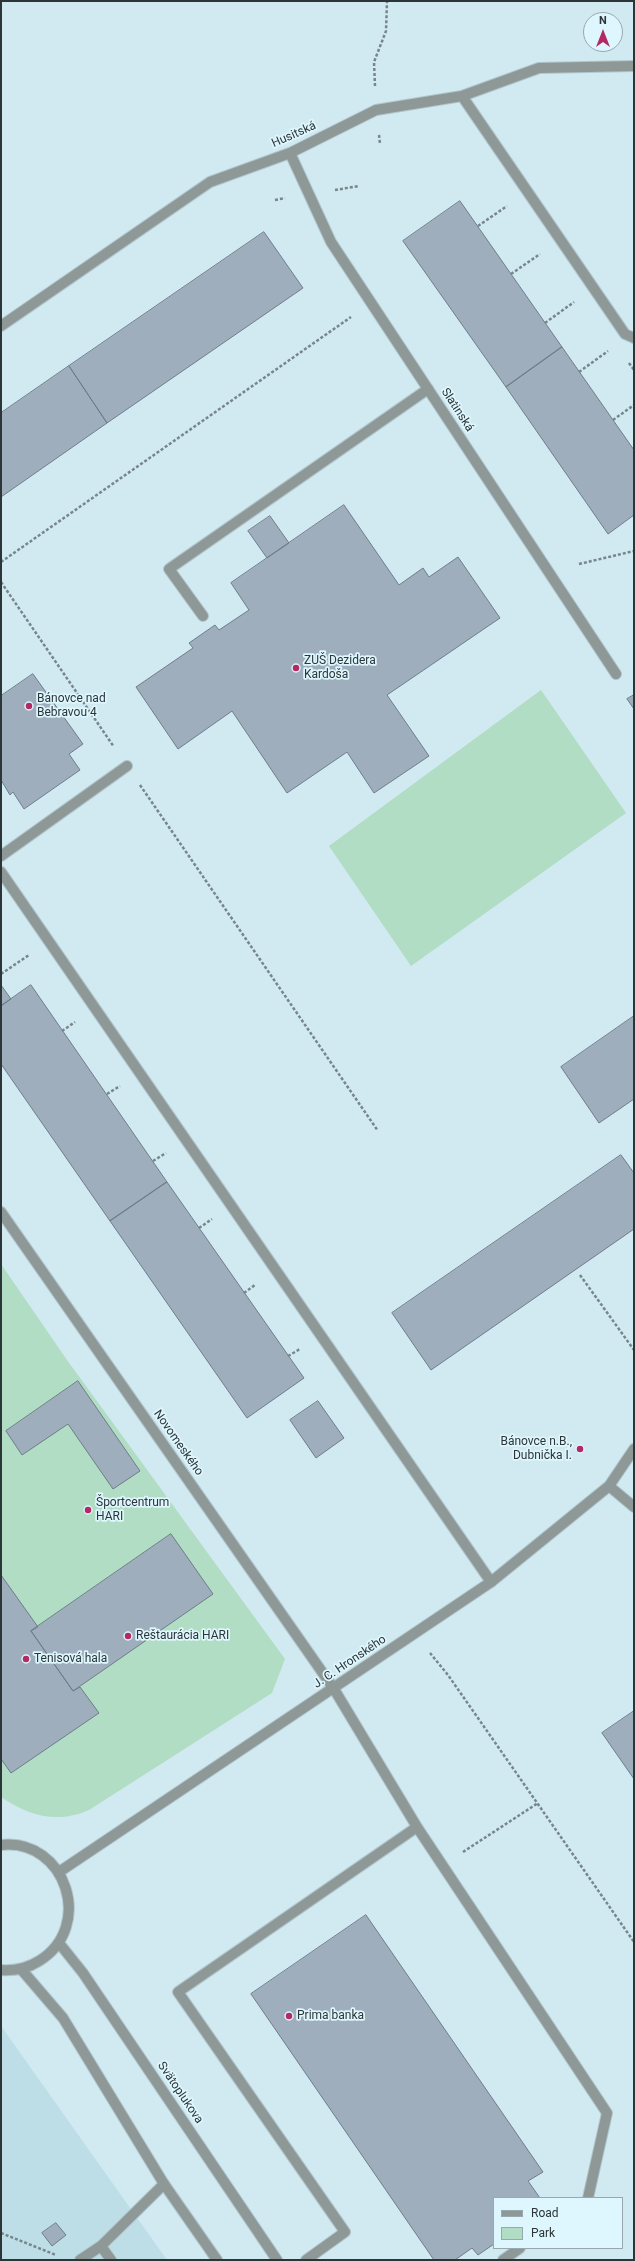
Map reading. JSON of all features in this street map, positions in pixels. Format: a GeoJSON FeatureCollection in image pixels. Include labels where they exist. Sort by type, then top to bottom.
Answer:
{"type":"FeatureCollection","features":[{"type":"Feature","properties":{"kind":"street","name":"Husitská"},"geometry":{"type":"LineString","coordinates":[[1,326],[210,182],[290,153],[376,110],[462,96],[539,68],[634,66]]}},
{"type":"Feature","properties":{"kind":"street"},"geometry":{"type":"LineString","coordinates":[[462,96],[625,334],[634,338]]}},
{"type":"Feature","properties":{"kind":"street","name":"Slatinská"},"geometry":{"type":"LineString","coordinates":[[290,153],[331,242],[616,674]]}},
{"type":"Feature","properties":{"kind":"street"},"geometry":{"type":"LineString","coordinates":[[203,616],[169,569],[428,389]]}},
{"type":"Feature","properties":{"kind":"street"},"geometry":{"type":"LineString","coordinates":[[1,856],[127,766]]}},
{"type":"Feature","properties":{"kind":"street"},"geometry":{"type":"LineString","coordinates":[[1,872],[491,1582]]}},
{"type":"Feature","properties":{"kind":"street","name":"Novomeského"},"geometry":{"type":"LineString","coordinates":[[1,1212],[334,1688],[417,1828],[607,2113],[588,2197]]}},
{"type":"Feature","properties":{"kind":"street","name":"J. C. Hronského"},"geometry":{"type":"LineString","coordinates":[[59,1872],[491,1582],[609,1486],[634,1449]]}},
{"type":"Feature","properties":{"kind":"street"},"geometry":{"type":"LineString","coordinates":[[609,1486],[634,1506]]}},
{"type":"Feature","properties":{"kind":"street"},"geometry":{"type":"LineString","coordinates":[[306,2260],[345,2232],[178,1992],[417,1828]]}},
{"type":"Feature","properties":{"kind":"street"},"geometry":{"type":"LineString","coordinates":[[1,1846],[29,1849],[46,1859],[59,1872],[66,1886],[69,1900],[69,1915],[66,1929],[59,1943],[42,1959],[21,1969],[1,1970]]}},
{"type":"Feature","properties":{"kind":"street","name":"Svätoplukova"},"geometry":{"type":"LineString","coordinates":[[59,1943],[83,1972],[277,2260]]}},
{"type":"Feature","properties":{"kind":"street"},"geometry":{"type":"LineString","coordinates":[[21,1969],[63,2018],[164,2184],[217,2260]]}},
{"type":"Feature","properties":{"kind":"street"},"geometry":{"type":"LineString","coordinates":[[80,2260],[101,2246],[164,2184]]}},
{"type":"Feature","properties":{"kind":"street"},"geometry":{"type":"LineString","coordinates":[[101,2246],[111,2260]]}},
{"type":"Feature","properties":{"kind":"street"},"geometry":{"type":"LineString","coordinates":[[503,2260],[519,2249]]}},
{"type":"Feature","properties":{"kind":"path"},"geometry":{"type":"LineString","coordinates":[[376,110],[374,62],[386,31],[387,1]]}},
{"type":"Feature","properties":{"kind":"path"},"geometry":{"type":"LineString","coordinates":[[478,226],[510,204]]}},
{"type":"Feature","properties":{"kind":"path"},"geometry":{"type":"LineString","coordinates":[[511,274],[544,252]]}},
{"type":"Feature","properties":{"kind":"path"},"geometry":{"type":"LineString","coordinates":[[545,322],[577,300]]}},
{"type":"Feature","properties":{"kind":"path"},"geometry":{"type":"LineString","coordinates":[[1,562],[371,303]]}},
{"type":"Feature","properties":{"kind":"path"},"geometry":{"type":"LineString","coordinates":[[579,372],[611,348]]}},
{"type":"Feature","properties":{"kind":"path"},"geometry":{"type":"LineString","coordinates":[[613,420],[634,405]]}},
{"type":"Feature","properties":{"kind":"path"},"geometry":{"type":"LineString","coordinates":[[579,564],[634,551]]}},
{"type":"Feature","properties":{"kind":"path"},"geometry":{"type":"LineString","coordinates":[[1,582],[378,1131]]}},
{"type":"Feature","properties":{"kind":"path"},"geometry":{"type":"LineString","coordinates":[[1,974],[49,941]]}},
{"type":"Feature","properties":{"kind":"path"},"geometry":{"type":"LineString","coordinates":[[62,1031],[68,1026]]}},
{"type":"Feature","properties":{"kind":"path"},"geometry":{"type":"LineString","coordinates":[[107,1094],[113,1091]]}},
{"type":"Feature","properties":{"kind":"path"},"geometry":{"type":"LineString","coordinates":[[153,1161],[159,1157]]}},
{"type":"Feature","properties":{"kind":"path"},"geometry":{"type":"LineString","coordinates":[[199,1228],[205,1224]]}},
{"type":"Feature","properties":{"kind":"path"},"geometry":{"type":"LineString","coordinates":[[580,1275],[634,1350]]}},
{"type":"Feature","properties":{"kind":"path"},"geometry":{"type":"LineString","coordinates":[[244,1293],[251,1288]]}},
{"type":"Feature","properties":{"kind":"path"},"geometry":{"type":"LineString","coordinates":[[288,1356],[297,1351]]}},
{"type":"Feature","properties":{"kind":"path"},"geometry":{"type":"LineString","coordinates":[[414,1634],[448,1675],[634,1942]]}},
{"type":"Feature","properties":{"kind":"path"},"geometry":{"type":"LineString","coordinates":[[442,1865],[538,1803]]}},
{"type":"Feature","properties":{"kind":"path"},"geometry":{"type":"LineString","coordinates":[[1,2233],[62,2257]]}},
{"type":"Feature","properties":{"kind":"shaded area"},"geometry":{"type":"Polygon","coordinates":[[[1,2026],[167,2260],[1,2260],[1,2026]]]}},
{"type":"Feature","properties":{"kind":"green space"},"geometry":{"type":"Polygon","coordinates":[[[541,690],[626,813],[411,966],[329,846],[541,690]]]}},
{"type":"Feature","properties":{"kind":"green space","name":"Športcentrum HARI"},"geometry":{"type":"Polygon","coordinates":[[[1,1264],[67,1360],[285,1659],[272,1693],[89,1810],[66,1817],[44,1816],[33,1813],[12,1804],[1,1797],[1,1264]]]}},
{"type":"Feature","properties":{"kind":"building"},"geometry":{"type":"Polygon","coordinates":[[[460,201],[562,347],[506,387],[403,241],[460,201]]]}},
{"type":"Feature","properties":{"kind":"building"},"geometry":{"type":"Polygon","coordinates":[[[264,232],[303,288],[107,423],[69,366],[264,232]]]}},
{"type":"Feature","properties":{"kind":"building"},"geometry":{"type":"Polygon","coordinates":[[[562,347],[634,450],[634,515],[608,534],[506,387],[562,347]]]}},
{"type":"Feature","properties":{"kind":"building"},"geometry":{"type":"Polygon","coordinates":[[[69,366],[107,423],[1,497],[1,413],[69,366]]]}},
{"type":"Feature","properties":{"kind":"building","name":"ZUŠ Dezidera Kardoša"},"geometry":{"type":"Polygon","coordinates":[[[344,505],[399,585],[423,568],[429,577],[458,557],[500,618],[387,695],[429,756],[374,793],[347,752],[287,793],[232,711],[178,749],[136,687],[193,648],[189,643],[215,625],[219,630],[249,610],[231,583],[344,505]]]}},
{"type":"Feature","properties":{"kind":"building"},"geometry":{"type":"Polygon","coordinates":[[[270,516],[289,543],[267,558],[248,531],[270,516]]]}},
{"type":"Feature","properties":{"kind":"building"},"geometry":{"type":"Polygon","coordinates":[[[33,674],[83,744],[69,754],[80,770],[24,809],[13,792],[10,795],[1,780],[1,696],[33,674]]]}},
{"type":"Feature","properties":{"kind":"building"},"geometry":{"type":"Polygon","coordinates":[[[634,695],[634,709],[627,699],[634,695]]]}},
{"type":"Feature","properties":{"kind":"building"},"geometry":{"type":"Polygon","coordinates":[[[1,985],[11,999],[1,1006],[1,985]]]}},
{"type":"Feature","properties":{"kind":"building"},"geometry":{"type":"Polygon","coordinates":[[[31,985],[167,1182],[110,1221],[1,1064],[1,1006],[31,985]]]}},
{"type":"Feature","properties":{"kind":"building"},"geometry":{"type":"Polygon","coordinates":[[[634,1016],[634,1099],[599,1123],[561,1067],[634,1016]]]}},
{"type":"Feature","properties":{"kind":"building"},"geometry":{"type":"Polygon","coordinates":[[[621,1155],[634,1173],[634,1229],[431,1370],[392,1313],[621,1155]]]}},
{"type":"Feature","properties":{"kind":"building"},"geometry":{"type":"Polygon","coordinates":[[[167,1182],[304,1378],[247,1418],[110,1221],[167,1182]]]}},
{"type":"Feature","properties":{"kind":"building"},"geometry":{"type":"Polygon","coordinates":[[[78,1381],[140,1471],[113,1489],[68,1424],[22,1455],[6,1431],[78,1381]]]}},
{"type":"Feature","properties":{"kind":"building"},"geometry":{"type":"Polygon","coordinates":[[[318,1401],[344,1438],[316,1458],[290,1420],[318,1401]]]}},
{"type":"Feature","properties":{"kind":"building"},"geometry":{"type":"Polygon","coordinates":[[[171,1534],[213,1594],[73,1691],[31,1631],[171,1534]]]}},
{"type":"Feature","properties":{"kind":"building","name":"Tenisová hala"},"geometry":{"type":"Polygon","coordinates":[[[1,1575],[38,1627],[31,1631],[73,1691],[80,1687],[99,1713],[11,1773],[1,1759],[1,1575]]]}},
{"type":"Feature","properties":{"kind":"building"},"geometry":{"type":"Polygon","coordinates":[[[634,1711],[634,1779],[602,1733],[634,1711]]]}},
{"type":"Feature","properties":{"kind":"building"},"geometry":{"type":"Polygon","coordinates":[[[366,1915],[543,2172],[528,2181],[539,2197],[493,2197],[493,2245],[478,2255],[472,2248],[455,2260],[434,2260],[251,1994],[366,1915]]]}},
{"type":"Feature","properties":{"kind":"building"},"geometry":{"type":"Polygon","coordinates":[[[56,2223],[66,2235],[52,2246],[42,2233],[56,2223]]]}},
{"type":"Feature","properties":{"kind":"place","name":"ZUŠ Dezidera Kardoša"},"geometry":{"type":"Point","coordinates":[296,668]}},
{"type":"Feature","properties":{"kind":"place","name":"Bánovce nad Bebravou 4"},"geometry":{"type":"Point","coordinates":[29,706]}},
{"type":"Feature","properties":{"kind":"place","name":"Bánovce n.B., Dubnička I."},"geometry":{"type":"Point","coordinates":[580,1449]}},
{"type":"Feature","properties":{"kind":"place","name":"Športcentrum HARI"},"geometry":{"type":"Point","coordinates":[88,1510]}},
{"type":"Feature","properties":{"kind":"place","name":"Reštaurácia HARI"},"geometry":{"type":"Point","coordinates":[128,1636]}},
{"type":"Feature","properties":{"kind":"place","name":"Tenisová hala"},"geometry":{"type":"Point","coordinates":[26,1659]}},
{"type":"Feature","properties":{"kind":"place","name":"Prima banka"},"geometry":{"type":"Point","coordinates":[289,2016]}}]}
